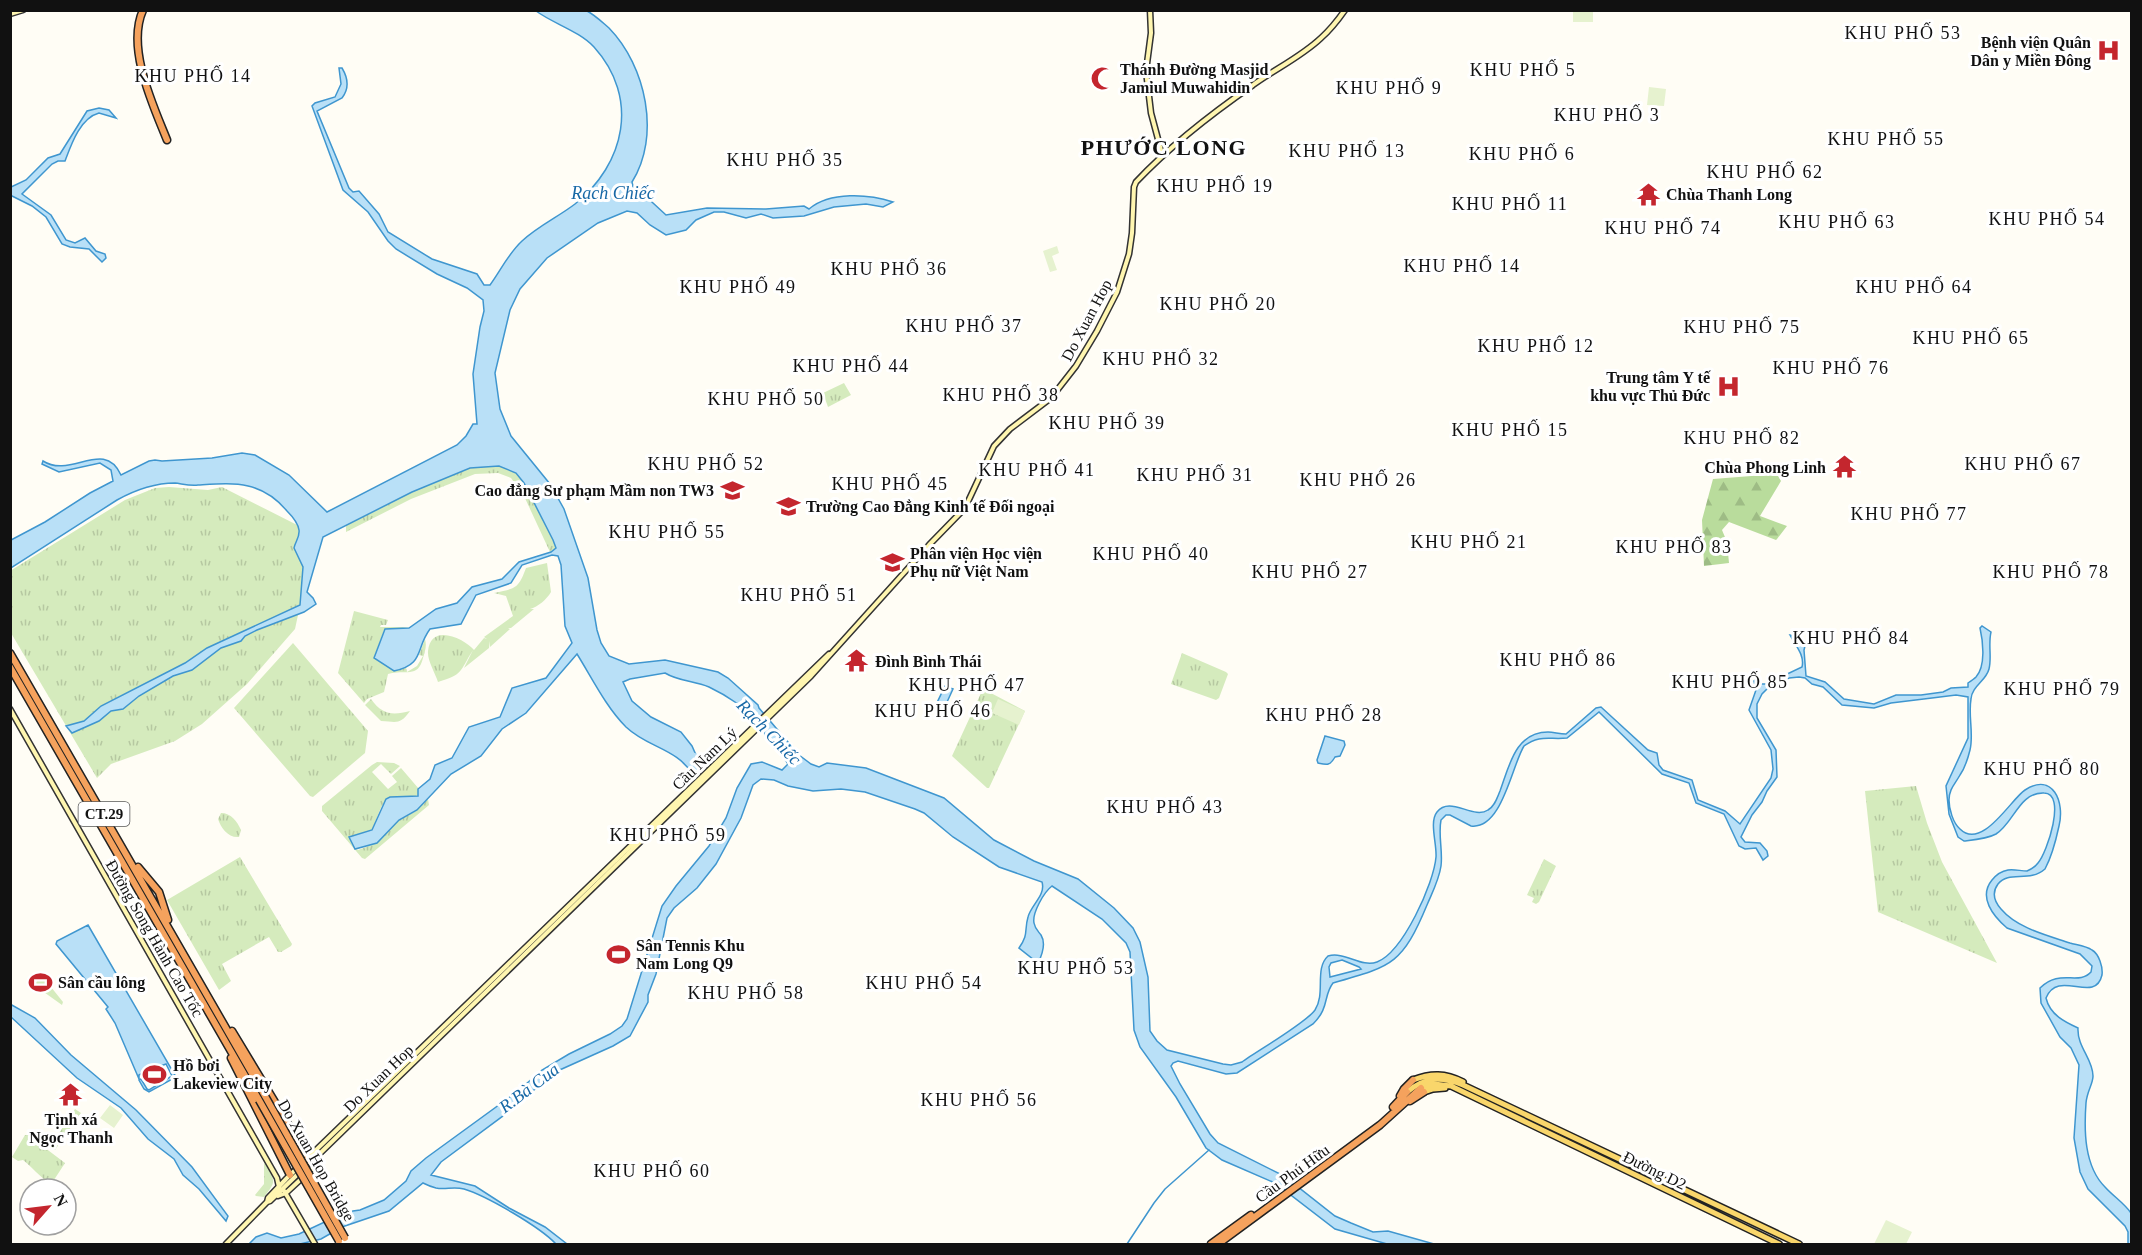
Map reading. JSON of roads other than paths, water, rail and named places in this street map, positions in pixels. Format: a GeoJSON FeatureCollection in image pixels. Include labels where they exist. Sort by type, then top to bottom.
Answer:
{"type":"FeatureCollection","features":[{"type":"Feature","properties":{"kind":"highway"},"geometry":{"type":"LineString","coordinates":[[143,10],[137,33],[140,60],[166,140]]}},
{"type":"Feature","properties":{"kind":"highway","name":"CT.29"},"geometry":{"type":"LineString","coordinates":[[10,653],[14,668],[180,962],[262,1098]]}},
{"type":"Feature","properties":{"kind":"highway","name":"CT.29"},"geometry":{"type":"LineString","coordinates":[[14,668],[122,845],[189,962],[262,1098]]}},
{"type":"Feature","properties":{"kind":"highway"},"geometry":{"type":"LineString","coordinates":[[180,962],[288,1175]]}},
{"type":"Feature","properties":{"kind":"highway"},"geometry":{"type":"LineString","coordinates":[[189,962],[311,1157]]}},
{"type":"Feature","properties":{"kind":"highway"},"geometry":{"type":"LineString","coordinates":[[1395,1108],[1404,1089],[1413,1080]]}},
{"type":"Feature","properties":{"kind":"highway"},"geometry":{"type":"LineString","coordinates":[[1395,1108],[1422,1090]]}},
{"type":"Feature","properties":{"kind":"highway"},"geometry":{"type":"LineString","coordinates":[[1395,1108],[1407,1092]]}},
{"type":"Feature","properties":{"kind":"highway","name":"Do Xuan Hop Bridge"},"geometry":{"type":"LineString","coordinates":[[262,1098],[342,1241]]}},
{"type":"Feature","properties":{"kind":"highway","name":"Cầu Phú Hữu"},"geometry":{"type":"LineString","coordinates":[[1211,1245],[1379,1123],[1395,1108]]}},
{"type":"Feature","properties":{"kind":"highway","name":"CT.29"},"geometry":{"type":"LineString","coordinates":[[342,1241],[349,1245]]}},
{"type":"Feature","properties":{"kind":"main road"},"geometry":{"type":"LineString","coordinates":[[10,13],[15,10]]}},
{"type":"Feature","properties":{"kind":"main road"},"geometry":{"type":"LineString","coordinates":[[10,13],[23,10]]}},
{"type":"Feature","properties":{"kind":"main road"},"geometry":{"type":"LineString","coordinates":[[1150,10],[1151,33],[1146,71],[1151,113],[1162,154]]}},
{"type":"Feature","properties":{"kind":"main road","name":"Do Xuan Hop"},"geometry":{"type":"LineString","coordinates":[[790,693],[825,662],[929,544],[965,508],[994,446],[1010,429],[1050,399],[1078,363],[1097,331],[1120,282],[1129,254],[1134,184],[1162,154],[1253,85],[1306,50],[1326,33],[1345,10]]}},
{"type":"Feature","properties":{"kind":"main road","name":"Cầu Nam Lý"},"geometry":{"type":"LineString","coordinates":[[610,867],[790,693]]}},
{"type":"Feature","properties":{"kind":"main road","name":"Đường Song Hành Cao Tốc"},"geometry":{"type":"LineString","coordinates":[[10,709],[315,1245]]}},
{"type":"Feature","properties":{"kind":"main road","name":"Do Xuan Hop"},"geometry":{"type":"LineString","coordinates":[[226,1245],[267,1202],[282,1190],[311,1157],[610,867]]}},
{"type":"Feature","properties":{"kind":"main road","name":"Đường D2"},"geometry":{"type":"LineString","coordinates":[[1413,1080],[1431,1074],[1454,1077],[1518,1108],[1527,1121],[1615,1162],[1779,1245]]}},
{"type":"Feature","properties":{"kind":"main road","name":"Đường D2"},"geometry":{"type":"LineString","coordinates":[[1407,1092],[1426,1080],[1445,1078],[1522,1116]]}},
{"type":"Feature","properties":{"kind":"main road","name":"Đường D2"},"geometry":{"type":"LineString","coordinates":[[1422,1090],[1434,1084],[1451,1086],[1510,1115],[1522,1116]]}},
{"type":"Feature","properties":{"kind":"main road","name":"Đường D2"},"geometry":{"type":"LineString","coordinates":[[1527,1121],[1543,1123],[1604,1153],[1615,1162],[1642,1169],[1799,1245]]}},
{"type":"Feature","properties":{"kind":"main road"},"geometry":{"type":"LineString","coordinates":[[267,1202],[268,1198],[282,1190],[283,1182],[288,1175],[311,1157]]}},
{"type":"Feature","properties":{"kind":"main road","name":"Đường Song Hành Cao Tốc"},"geometry":{"type":"LineString","coordinates":[[277,1178],[283,1182]]}},
{"type":"Feature","properties":{"kind":"water"},"geometry":{"type":"Polygon","coordinates":[[[536,11],[587,11],[609,28],[622,44],[640,81],[647,123],[646,144],[641,164],[632,182],[634,191],[640,191],[666,215],[707,208],[766,209],[804,206],[809,209],[828,199],[850,196],[873,197],[893,202],[883,207],[866,204],[834,207],[804,216],[773,218],[761,214],[746,218],[724,212],[714,212],[696,220],[686,230],[666,235],[637,213],[627,211],[598,223],[547,258],[520,289],[510,310],[495,373],[500,409],[511,436],[550,484],[564,509],[588,578],[597,630],[601,643],[609,656],[629,664],[665,660],[718,672],[758,705],[799,755],[811,764],[819,767],[827,763],[866,768],[944,798],[994,840],[1034,861],[1078,879],[1114,908],[1133,928],[1140,942],[1148,977],[1150,1031],[1157,1041],[1167,1050],[1231,1065],[1242,1062],[1310,1016],[1318,1003],[1322,968],[1328,956],[1341,956],[1371,963],[1387,956],[1397,945],[1416,916],[1430,883],[1436,857],[1434,821],[1437,812],[1442,807],[1448,806],[1476,812],[1488,810],[1497,799],[1515,752],[1528,738],[1548,732],[1566,734],[1596,708],[1601,707],[1648,750],[1657,753],[1659,765],[1663,770],[1692,780],[1698,800],[1725,811],[1740,824],[1771,778],[1773,769],[1771,750],[1749,710],[1756,690],[1754,681],[1756,679],[1761,684],[1766,684],[1802,667],[1801,654],[1790,635],[1794,636],[1794,633],[1805,646],[1806,676],[1825,682],[1844,699],[1874,704],[1896,695],[1921,695],[1943,692],[1951,688],[1968,687],[1968,683],[1976,677],[1981,667],[1983,646],[1980,628],[1982,626],[1991,632],[1990,664],[1985,677],[1972,694],[1970,750],[1950,793],[1951,812],[1955,823],[1969,834],[1987,829],[2019,795],[2035,785],[2050,787],[2058,799],[2059,826],[2045,869],[2032,875],[2003,880],[1996,887],[1995,897],[2001,909],[2015,921],[2042,934],[2090,949],[2097,954],[2100,961],[2102,975],[2098,983],[2084,988],[2059,986],[2052,990],[2046,998],[2054,1013],[2078,1028],[2080,1041],[2091,1064],[2093,1079],[2087,1099],[2085,1125],[2089,1158],[2098,1178],[2131,1213],[2131,1244],[2128,1244],[2128,1232],[2125,1226],[2088,1189],[2080,1172],[2074,1138],[2079,1065],[2071,1048],[2060,1037],[2041,1003],[2040,988],[2047,982],[2061,978],[2086,976],[2091,972],[2092,966],[2080,954],[2007,928],[1992,912],[1987,899],[1988,886],[1997,875],[2008,870],[2032,869],[2042,857],[2055,813],[2051,796],[2044,793],[2028,797],[2008,823],[1996,834],[1964,841],[1958,837],[1949,814],[1946,786],[1968,738],[1968,697],[1956,695],[1891,703],[1874,708],[1842,705],[1823,687],[1799,677],[1789,678],[1769,687],[1757,704],[1757,718],[1776,750],[1777,777],[1752,815],[1741,837],[1745,842],[1760,843],[1768,856],[1763,860],[1756,848],[1745,849],[1739,846],[1724,814],[1696,803],[1689,783],[1662,774],[1599,712],[1567,738],[1540,739],[1524,746],[1505,795],[1491,818],[1482,824],[1471,826],[1450,815],[1446,815],[1441,820],[1441,860],[1437,881],[1410,940],[1393,960],[1369,972],[1333,983],[1322,1012],[1313,1024],[1237,1073],[1226,1074],[1178,1061],[1171,1066],[1210,1134],[1218,1143],[1284,1176],[1335,1216],[1373,1232],[1388,1231],[1434,1244],[1387,1244],[1335,1229],[1275,1183],[1222,1160],[1206,1148],[1176,1097],[1140,1047],[1134,1030],[1130,952],[1126,943],[1102,919],[1052,886],[1039,903],[1034,919],[1035,927],[1043,942],[1038,963],[1019,948],[1025,936],[1030,913],[1042,891],[1042,882],[999,867],[953,837],[924,813],[915,809],[865,792],[841,789],[813,791],[788,786],[774,780],[761,779],[753,785],[741,818],[716,864],[697,888],[674,908],[667,918],[648,1002],[630,1036],[553,1073],[515,1107],[441,1162],[431,1175],[475,1186],[545,1227],[567,1244],[556,1244],[526,1221],[474,1193],[460,1188],[436,1188],[423,1183],[389,1211],[342,1227],[321,1239],[300,1244],[249,1244],[256,1237],[267,1233],[281,1238],[299,1234],[346,1212],[360,1210],[384,1200],[406,1181],[411,1171],[426,1158],[518,1091],[542,1070],[622,1026],[627,1019],[662,906],[709,846],[726,818],[737,788],[751,764],[762,762],[782,770],[788,764],[770,743],[751,714],[709,687],[665,673],[623,682],[632,701],[651,717],[681,732],[692,746],[700,764],[694,776],[679,759],[644,740],[626,727],[606,701],[577,654],[526,713],[502,729],[481,756],[451,774],[417,810],[399,820],[377,843],[355,849],[349,837],[372,830],[386,799],[418,796],[418,789],[430,779],[435,765],[452,758],[469,727],[500,717],[512,688],[546,678],[572,643],[565,626],[561,565],[558,556],[552,555],[522,565],[511,583],[476,595],[461,624],[430,629],[418,655],[411,664],[394,671],[374,658],[385,629],[409,628],[436,609],[457,603],[472,587],[502,579],[519,562],[551,552],[556,548],[524,483],[516,473],[499,466],[470,468],[412,492],[323,537],[307,592],[316,604],[304,612],[257,630],[245,636],[241,641],[221,648],[192,670],[173,676],[139,696],[123,709],[111,711],[99,721],[72,733],[66,726],[84,721],[101,706],[185,663],[207,648],[300,605],[303,567],[294,548],[299,535],[298,527],[293,517],[277,501],[257,489],[235,484],[159,484],[137,490],[117,500],[11,568],[11,540],[113,481],[111,470],[100,463],[59,472],[42,464],[43,461],[65,466],[96,459],[106,460],[114,465],[121,475],[155,460],[212,458],[242,453],[255,455],[289,475],[327,512],[457,445],[466,436],[473,424],[477,424],[473,374],[484,311],[483,300],[467,288],[437,274],[396,249],[368,212],[343,190],[312,106],[335,97],[341,84],[339,68],[342,68],[347,83],[344,95],[317,111],[349,188],[353,192],[359,191],[379,214],[388,232],[432,259],[477,274],[484,285],[490,285],[522,241],[575,204],[592,188],[606,170],[615,150],[620,130],[621,109],[617,87],[608,67],[588,41],[536,11]],[[1342,960],[1331,963],[1330,977],[1361,969],[1342,960]]]}},
{"type":"Feature","properties":{"kind":"water"},"geometry":{"type":"Polygon","coordinates":[[[99,108],[109,110],[116,118],[99,113],[87,120],[77,133],[65,161],[52,164],[22,194],[51,215],[66,240],[75,243],[85,238],[96,251],[105,254],[106,258],[102,262],[89,249],[62,244],[46,217],[32,206],[10,195],[11,187],[26,180],[48,158],[60,154],[87,111],[99,108]]]}},
{"type":"Feature","properties":{"kind":"water"},"geometry":{"type":"Polygon","coordinates":[[[945,686],[953,689],[942,713],[934,709],[945,686]]]}},
{"type":"Feature","properties":{"kind":"water"},"geometry":{"type":"Polygon","coordinates":[[[1325,736],[1344,741],[1345,745],[1340,756],[1326,764],[1318,763],[1317,760],[1325,736]]]}},
{"type":"Feature","properties":{"kind":"water"},"geometry":{"type":"Polygon","coordinates":[[[88,925],[176,1077],[149,1092],[144,1089],[139,1080],[141,1079],[149,1090],[172,1076],[166,1064],[139,1075],[139,1079],[115,1023],[106,1009],[108,1007],[56,944],[57,941],[88,925]]]}},
{"type":"Feature","properties":{"kind":"water"},"geometry":{"type":"Polygon","coordinates":[[[10,1004],[35,1018],[71,1055],[136,1110],[192,1167],[228,1216],[226,1221],[199,1189],[183,1175],[174,1159],[148,1139],[121,1108],[77,1078],[11,1017],[10,1004]]]}},
{"type":"Feature","properties":{"kind":"waterway"},"geometry":{"type":"LineString","coordinates":[[693,754],[704,758]]}},
{"type":"Feature","properties":{"kind":"waterway"},"geometry":{"type":"LineString","coordinates":[[1127,1244],[1165,1189],[1209,1150]]}},
{"type":"Feature","properties":{"kind":"place","name":"Bệnh viện Quân Dân y Miền Đông"},"geometry":{"type":"Point","coordinates":[2109,51]}},
{"type":"Feature","properties":{"kind":"place","name":"Thánh Đường Masjid Jamiul Muwahidin"},"geometry":{"type":"Point","coordinates":[1102,78]}},
{"type":"Feature","properties":{"kind":"place","name":"Chùa Thanh Long"},"geometry":{"type":"Point","coordinates":[1648,194]}},
{"type":"Feature","properties":{"kind":"place","name":"Trung tâm Y tế khu vực Thủ Đức"},"geometry":{"type":"Point","coordinates":[1728,386]}},
{"type":"Feature","properties":{"kind":"place","name":"Chùa Phong Linh"},"geometry":{"type":"Point","coordinates":[1844,467]}},
{"type":"Feature","properties":{"kind":"place","name":"Cao đẳng Sư phạm Mầm non TW3"},"geometry":{"type":"Point","coordinates":[732,490]}},
{"type":"Feature","properties":{"kind":"place","name":"Trường Cao Đẳng Kinh tế Đối ngoại"},"geometry":{"type":"Point","coordinates":[788,506]}},
{"type":"Feature","properties":{"kind":"place","name":"Phân viện Học viện Phụ nữ Việt Nam"},"geometry":{"type":"Point","coordinates":[892,562]}},
{"type":"Feature","properties":{"kind":"place","name":"Đình Bình Thái"},"geometry":{"type":"Point","coordinates":[857,661]}},
{"type":"Feature","properties":{"kind":"place","name":"Sân Tennis Khu Nam Long Q9"},"geometry":{"type":"Point","coordinates":[618,954]}},
{"type":"Feature","properties":{"kind":"place","name":"Sân cầu lông"},"geometry":{"type":"Point","coordinates":[40,982]}},
{"type":"Feature","properties":{"kind":"place","name":"Hồ bơi Lakeview City"},"geometry":{"type":"Point","coordinates":[155,1074]}},
{"type":"Feature","properties":{"kind":"place","name":"Tịnh xá Ngọc Thanh"},"geometry":{"type":"Point","coordinates":[71,1094]}},
{"type":"Feature","properties":{"kind":"district","name":"KHU PHỐ 53"},"geometry":{"type":"Point","coordinates":[1903,33]}},
{"type":"Feature","properties":{"kind":"district","name":"KHU PHỐ 5"},"geometry":{"type":"Point","coordinates":[1523,70]}},
{"type":"Feature","properties":{"kind":"district","name":"KHU PHỐ 14"},"geometry":{"type":"Point","coordinates":[193,76]}},
{"type":"Feature","properties":{"kind":"district","name":"KHU PHỐ 9"},"geometry":{"type":"Point","coordinates":[1389,88]}},
{"type":"Feature","properties":{"kind":"district","name":"KHU PHỐ 3"},"geometry":{"type":"Point","coordinates":[1607,115]}},
{"type":"Feature","properties":{"kind":"district","name":"KHU PHỐ 55"},"geometry":{"type":"Point","coordinates":[1886,139]}},
{"type":"Feature","properties":{"kind":"district","name":"PHƯỚC LONG"},"geometry":{"type":"Point","coordinates":[1164,147]}},
{"type":"Feature","properties":{"kind":"district","name":"KHU PHỐ 13"},"geometry":{"type":"Point","coordinates":[1347,151]}},
{"type":"Feature","properties":{"kind":"district","name":"KHU PHỐ 6"},"geometry":{"type":"Point","coordinates":[1522,154]}},
{"type":"Feature","properties":{"kind":"district","name":"KHU PHỐ 35"},"geometry":{"type":"Point","coordinates":[785,160]}},
{"type":"Feature","properties":{"kind":"district","name":"KHU PHỐ 62"},"geometry":{"type":"Point","coordinates":[1765,172]}},
{"type":"Feature","properties":{"kind":"district","name":"KHU PHỐ 19"},"geometry":{"type":"Point","coordinates":[1215,186]}},
{"type":"Feature","properties":{"kind":"district","name":"KHU PHỐ 11"},"geometry":{"type":"Point","coordinates":[1510,204]}},
{"type":"Feature","properties":{"kind":"district","name":"KHU PHỐ 54"},"geometry":{"type":"Point","coordinates":[2047,219]}},
{"type":"Feature","properties":{"kind":"district","name":"KHU PHỐ 63"},"geometry":{"type":"Point","coordinates":[1837,222]}},
{"type":"Feature","properties":{"kind":"district","name":"KHU PHỐ 74"},"geometry":{"type":"Point","coordinates":[1663,228]}},
{"type":"Feature","properties":{"kind":"district","name":"KHU PHỐ 14"},"geometry":{"type":"Point","coordinates":[1462,266]}},
{"type":"Feature","properties":{"kind":"district","name":"KHU PHỐ 36"},"geometry":{"type":"Point","coordinates":[889,269]}},
{"type":"Feature","properties":{"kind":"district","name":"KHU PHỐ 49"},"geometry":{"type":"Point","coordinates":[738,287]}},
{"type":"Feature","properties":{"kind":"district","name":"KHU PHỐ 64"},"geometry":{"type":"Point","coordinates":[1914,287]}},
{"type":"Feature","properties":{"kind":"district","name":"KHU PHỐ 20"},"geometry":{"type":"Point","coordinates":[1218,304]}},
{"type":"Feature","properties":{"kind":"district","name":"KHU PHỐ 37"},"geometry":{"type":"Point","coordinates":[964,326]}},
{"type":"Feature","properties":{"kind":"district","name":"KHU PHỐ 75"},"geometry":{"type":"Point","coordinates":[1742,327]}},
{"type":"Feature","properties":{"kind":"district","name":"KHU PHỐ 65"},"geometry":{"type":"Point","coordinates":[1971,338]}},
{"type":"Feature","properties":{"kind":"district","name":"KHU PHỐ 12"},"geometry":{"type":"Point","coordinates":[1536,346]}},
{"type":"Feature","properties":{"kind":"district","name":"KHU PHỐ 32"},"geometry":{"type":"Point","coordinates":[1161,359]}},
{"type":"Feature","properties":{"kind":"district","name":"KHU PHỐ 44"},"geometry":{"type":"Point","coordinates":[851,366]}},
{"type":"Feature","properties":{"kind":"district","name":"KHU PHỐ 76"},"geometry":{"type":"Point","coordinates":[1831,368]}},
{"type":"Feature","properties":{"kind":"district","name":"KHU PHỐ 38"},"geometry":{"type":"Point","coordinates":[1001,395]}},
{"type":"Feature","properties":{"kind":"district","name":"KHU PHỐ 50"},"geometry":{"type":"Point","coordinates":[766,399]}},
{"type":"Feature","properties":{"kind":"district","name":"KHU PHỐ 39"},"geometry":{"type":"Point","coordinates":[1107,423]}},
{"type":"Feature","properties":{"kind":"district","name":"KHU PHỐ 15"},"geometry":{"type":"Point","coordinates":[1510,430]}},
{"type":"Feature","properties":{"kind":"district","name":"KHU PHỐ 82"},"geometry":{"type":"Point","coordinates":[1742,438]}},
{"type":"Feature","properties":{"kind":"district","name":"KHU PHỐ 52"},"geometry":{"type":"Point","coordinates":[706,464]}},
{"type":"Feature","properties":{"kind":"district","name":"KHU PHỐ 67"},"geometry":{"type":"Point","coordinates":[2023,464]}},
{"type":"Feature","properties":{"kind":"district","name":"KHU PHỐ 41"},"geometry":{"type":"Point","coordinates":[1037,470]}},
{"type":"Feature","properties":{"kind":"district","name":"KHU PHỐ 31"},"geometry":{"type":"Point","coordinates":[1195,475]}},
{"type":"Feature","properties":{"kind":"district","name":"KHU PHỐ 26"},"geometry":{"type":"Point","coordinates":[1358,480]}},
{"type":"Feature","properties":{"kind":"district","name":"KHU PHỐ 45"},"geometry":{"type":"Point","coordinates":[890,484]}},
{"type":"Feature","properties":{"kind":"district","name":"KHU PHỐ 77"},"geometry":{"type":"Point","coordinates":[1909,514]}},
{"type":"Feature","properties":{"kind":"district","name":"KHU PHỐ 55"},"geometry":{"type":"Point","coordinates":[667,532]}},
{"type":"Feature","properties":{"kind":"district","name":"KHU PHỐ 21"},"geometry":{"type":"Point","coordinates":[1469,542]}},
{"type":"Feature","properties":{"kind":"district","name":"KHU PHỐ 83"},"geometry":{"type":"Point","coordinates":[1674,547]}},
{"type":"Feature","properties":{"kind":"district","name":"KHU PHỐ 40"},"geometry":{"type":"Point","coordinates":[1151,554]}},
{"type":"Feature","properties":{"kind":"district","name":"KHU PHỐ 27"},"geometry":{"type":"Point","coordinates":[1310,572]}},
{"type":"Feature","properties":{"kind":"district","name":"KHU PHỐ 78"},"geometry":{"type":"Point","coordinates":[2051,572]}},
{"type":"Feature","properties":{"kind":"district","name":"KHU PHỐ 51"},"geometry":{"type":"Point","coordinates":[799,595]}},
{"type":"Feature","properties":{"kind":"district","name":"KHU PHỐ 84"},"geometry":{"type":"Point","coordinates":[1851,638]}},
{"type":"Feature","properties":{"kind":"district","name":"KHU PHỐ 86"},"geometry":{"type":"Point","coordinates":[1558,660]}},
{"type":"Feature","properties":{"kind":"district","name":"KHU PHỐ 85"},"geometry":{"type":"Point","coordinates":[1730,682]}},
{"type":"Feature","properties":{"kind":"district","name":"KHU PHỐ 47"},"geometry":{"type":"Point","coordinates":[967,685]}},
{"type":"Feature","properties":{"kind":"district","name":"KHU PHỐ 79"},"geometry":{"type":"Point","coordinates":[2062,689]}},
{"type":"Feature","properties":{"kind":"district","name":"KHU PHỐ 46"},"geometry":{"type":"Point","coordinates":[933,711]}},
{"type":"Feature","properties":{"kind":"district","name":"KHU PHỐ 28"},"geometry":{"type":"Point","coordinates":[1324,715]}},
{"type":"Feature","properties":{"kind":"district","name":"KHU PHỐ 80"},"geometry":{"type":"Point","coordinates":[2042,769]}},
{"type":"Feature","properties":{"kind":"district","name":"KHU PHỐ 43"},"geometry":{"type":"Point","coordinates":[1165,807]}},
{"type":"Feature","properties":{"kind":"district","name":"KHU PHỐ 59"},"geometry":{"type":"Point","coordinates":[668,835]}},
{"type":"Feature","properties":{"kind":"district","name":"KHU PHỐ 53"},"geometry":{"type":"Point","coordinates":[1076,968]}},
{"type":"Feature","properties":{"kind":"district","name":"KHU PHỐ 54"},"geometry":{"type":"Point","coordinates":[924,983]}},
{"type":"Feature","properties":{"kind":"district","name":"KHU PHỐ 58"},"geometry":{"type":"Point","coordinates":[746,993]}},
{"type":"Feature","properties":{"kind":"district","name":"KHU PHỐ 56"},"geometry":{"type":"Point","coordinates":[979,1100]}},
{"type":"Feature","properties":{"kind":"district","name":"KHU PHỐ 60"},"geometry":{"type":"Point","coordinates":[652,1171]}},
{"type":"Feature","properties":{"kind":"water label","name":"Rạch Chiếc"},"geometry":{"type":"Point","coordinates":[613,193]}},
{"type":"Feature","properties":{"kind":"water label","name":"Rạch Chiếc"},"geometry":{"type":"Point","coordinates":[769,732]}},
{"type":"Feature","properties":{"kind":"water label","name":"R.Bà Cua"},"geometry":{"type":"Point","coordinates":[529,1088]}}]}
